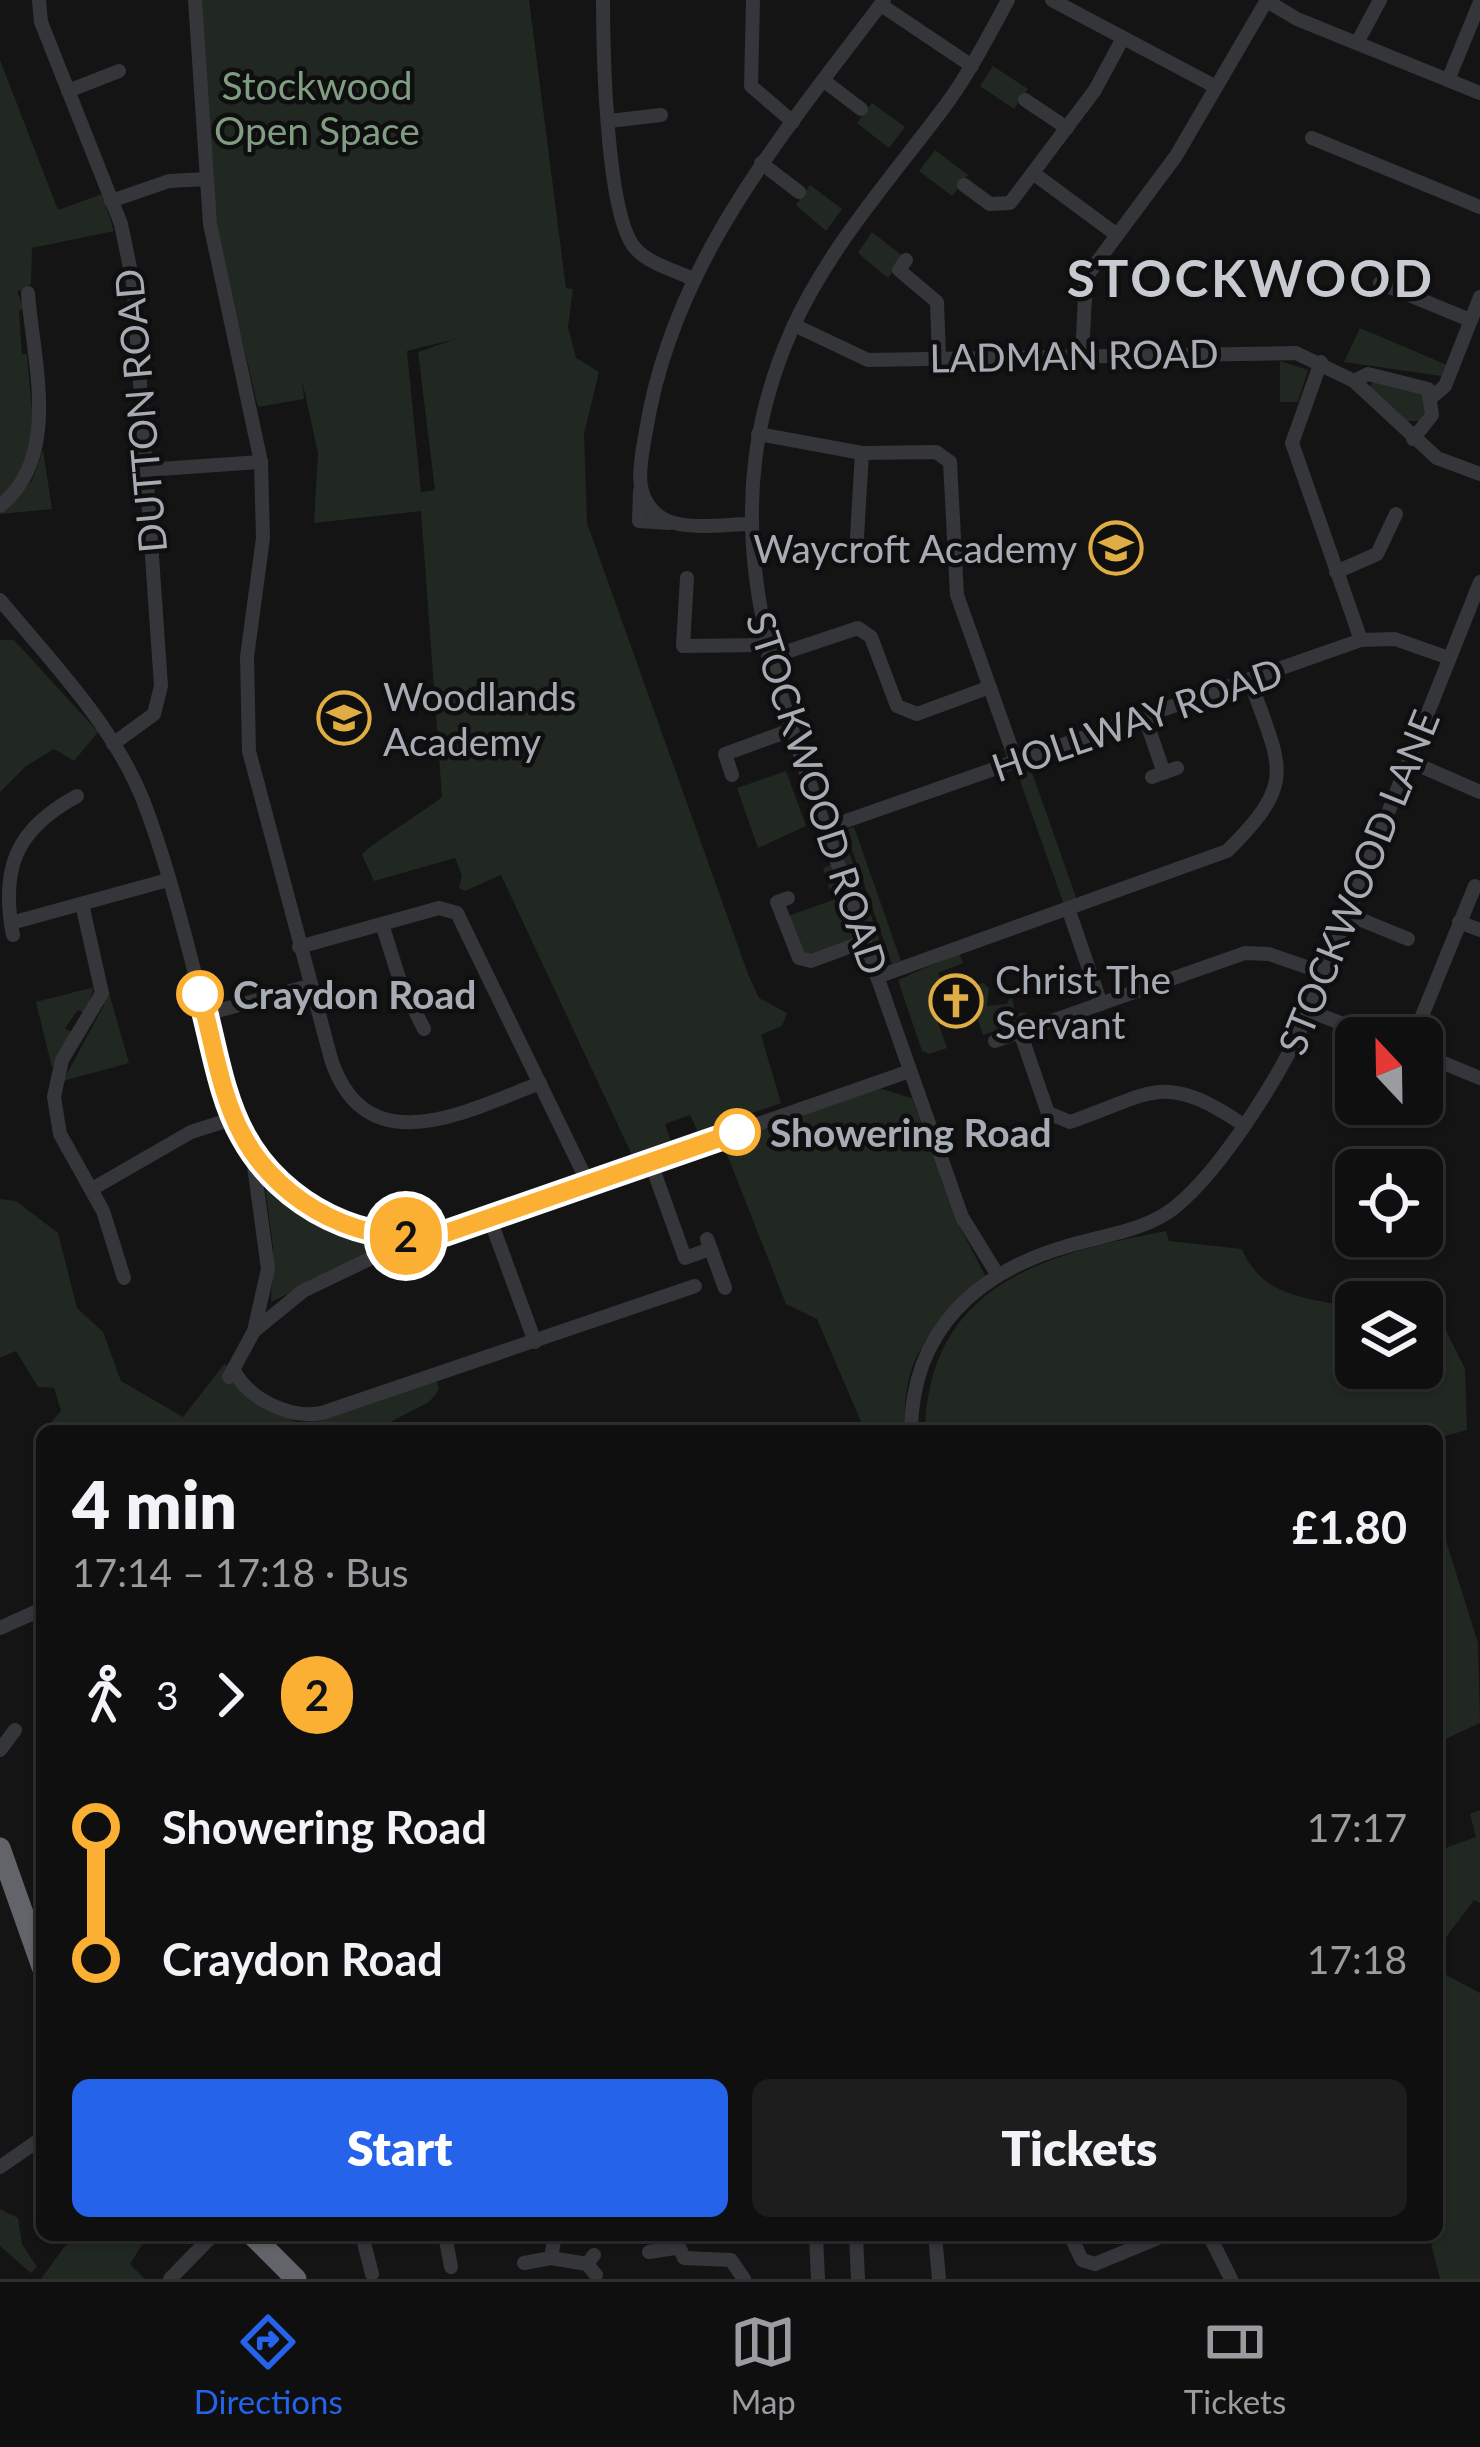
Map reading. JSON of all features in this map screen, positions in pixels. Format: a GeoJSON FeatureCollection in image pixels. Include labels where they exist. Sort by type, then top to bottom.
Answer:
{"type":"FeatureCollection","features":[{"type":"Feature","properties":{"kind":"highway"},"geometry":{"type":"LineString","coordinates":[[0,1848],[8,1889],[36,1947]]}},
{"type":"Feature","properties":{"kind":"highway"},"geometry":{"type":"LineString","coordinates":[[258,2241],[296,2279]]}},
{"type":"Feature","properties":{"kind":"street","name":"DUTTON ROAD"},"geometry":{"type":"LineString","coordinates":[[38,0],[41,22],[111,201],[133,282],[160,703],[143,726],[113,744]]}},
{"type":"Feature","properties":{"kind":"street"},"geometry":{"type":"LineString","coordinates":[[195,0],[210,224],[261,462],[263,538],[248,657],[248,751],[337,1078],[359,1106],[377,1117],[419,1124],[540,1083]]}},
{"type":"Feature","properties":{"kind":"street"},"geometry":{"type":"LineString","coordinates":[[603,0],[620,213],[629,240],[646,258],[692,279]]}},
{"type":"Feature","properties":{"kind":"street"},"geometry":{"type":"LineString","coordinates":[[753,0],[751,86],[793,122]]}},
{"type":"Feature","properties":{"kind":"street","name":"STOCKWOOD ROAD"},"geometry":{"type":"LineString","coordinates":[[997,1274],[967,1230],[791,730],[766,651],[750,524],[758,434],[794,325],[828,262],[972,66],[1008,0]]}},
{"type":"Feature","properties":{"kind":"street"},"geometry":{"type":"LineString","coordinates":[[1052,0],[1216,87]]}},
{"type":"Feature","properties":{"kind":"street"},"geometry":{"type":"LineString","coordinates":[[1082,356],[1086,277],[1176,156],[1267,0],[1357,44],[1480,93]]}},
{"type":"Feature","properties":{"kind":"street"},"geometry":{"type":"LineString","coordinates":[[1357,44],[1380,0]]}},
{"type":"Feature","properties":{"kind":"street"},"geometry":{"type":"LineString","coordinates":[[750,524],[673,523],[658,515],[640,491],[658,372],[692,279],[761,163],[882,2],[972,66]]}},
{"type":"Feature","properties":{"kind":"street"},"geometry":{"type":"LineString","coordinates":[[1448,80],[1480,2]]}},
{"type":"Feature","properties":{"kind":"street"},"geometry":{"type":"LineString","coordinates":[[962,187],[1000,206],[1010,203],[1124,38]]}},
{"type":"Feature","properties":{"kind":"street"},"geometry":{"type":"LineString","coordinates":[[68,91],[119,71]]}},
{"type":"Feature","properties":{"kind":"street"},"geometry":{"type":"LineString","coordinates":[[823,80],[861,109]]}},
{"type":"Feature","properties":{"kind":"street"},"geometry":{"type":"LineString","coordinates":[[1024,100],[1066,128]]}},
{"type":"Feature","properties":{"kind":"street"},"geometry":{"type":"LineString","coordinates":[[610,121],[661,115]]}},
{"type":"Feature","properties":{"kind":"street"},"geometry":{"type":"LineString","coordinates":[[1312,138],[1480,207]]}},
{"type":"Feature","properties":{"kind":"street"},"geometry":{"type":"LineString","coordinates":[[761,163],[799,192]]}},
{"type":"Feature","properties":{"kind":"street"},"geometry":{"type":"LineString","coordinates":[[1033,172],[1117,235]]}},
{"type":"Feature","properties":{"kind":"street"},"geometry":{"type":"LineString","coordinates":[[111,201],[170,181],[207,179]]}},
{"type":"Feature","properties":{"kind":"street"},"geometry":{"type":"LineString","coordinates":[[899,270],[935,298],[939,358]]}},
{"type":"Feature","properties":{"kind":"street"},"geometry":{"type":"LineString","coordinates":[[1380,283],[1471,320]]}},
{"type":"Feature","properties":{"kind":"street"},"geometry":{"type":"LineString","coordinates":[[0,506],[26,479],[36,454],[28,293]]}},
{"type":"Feature","properties":{"kind":"street"},"geometry":{"type":"LineString","coordinates":[[1412,439],[1432,415],[1432,397],[1445,386],[1480,297]]}},
{"type":"Feature","properties":{"kind":"street","name":"LADMAN ROAD"},"geometry":{"type":"LineString","coordinates":[[794,325],[868,360],[1275,351],[1321,362],[1354,381],[1437,458],[1480,474]]}},
{"type":"Feature","properties":{"kind":"street"},"geometry":{"type":"LineString","coordinates":[[1321,362],[1292,442],[1361,640]]}},
{"type":"Feature","properties":{"kind":"street","name":"LADMAN ROAD"},"geometry":{"type":"LineString","coordinates":[[1354,381],[1368,374],[1420,383],[1432,397]]}},
{"type":"Feature","properties":{"kind":"street"},"geometry":{"type":"LineString","coordinates":[[758,434],[862,453],[936,452],[950,462],[957,595],[1016,760]]}},
{"type":"Feature","properties":{"kind":"street"},"geometry":{"type":"LineString","coordinates":[[858,537],[862,453]]}},
{"type":"Feature","properties":{"kind":"street"},"geometry":{"type":"LineString","coordinates":[[145,470],[261,462]]}},
{"type":"Feature","properties":{"kind":"street"},"geometry":{"type":"LineString","coordinates":[[1336,572],[1377,554],[1389,519]]}},
{"type":"Feature","properties":{"kind":"street"},"geometry":{"type":"LineString","coordinates":[[687,578],[678,616],[683,650],[766,651],[858,628],[871,637],[897,706],[905,712],[917,713],[990,687]]}},
{"type":"Feature","properties":{"kind":"street","name":"STOCKWOOD LANE"},"geometry":{"type":"LineString","coordinates":[[912,1425],[919,1365],[953,1312],[997,1274],[1040,1253],[1161,1217],[1190,1192],[1284,1064],[1480,582]]}},
{"type":"Feature","properties":{"kind":"street"},"geometry":{"type":"LineString","coordinates":[[0,601],[113,744],[142,799],[235,1118],[252,1151],[279,1184],[317,1211],[363,1229],[415,1237]]}},
{"type":"Feature","properties":{"kind":"street","name":"HOLLWAY ROAD"},"geometry":{"type":"LineString","coordinates":[[826,828],[1361,640],[1395,639],[1448,658]]}},
{"type":"Feature","properties":{"kind":"street"},"geometry":{"type":"LineString","coordinates":[[878,977],[1220,857],[1264,815],[1277,790],[1278,768],[1250,680]]}},
{"type":"Feature","properties":{"kind":"street"},"geometry":{"type":"LineString","coordinates":[[1144,715],[1164,772]]}},
{"type":"Feature","properties":{"kind":"street"},"geometry":{"type":"LineString","coordinates":[[732,775],[725,754],[791,730]]}},
{"type":"Feature","properties":{"kind":"street"},"geometry":{"type":"LineString","coordinates":[[1409,761],[1480,792]]}},
{"type":"Feature","properties":{"kind":"street"},"geometry":{"type":"LineString","coordinates":[[77,796],[36,824],[21,844],[6,883],[12,929],[169,880]]}},
{"type":"Feature","properties":{"kind":"street"},"geometry":{"type":"LineString","coordinates":[[1422,1017],[1475,886]]}},
{"type":"Feature","properties":{"kind":"street"},"geometry":{"type":"LineString","coordinates":[[788,898],[777,902],[799,958],[811,961],[865,941]]}},
{"type":"Feature","properties":{"kind":"street"},"geometry":{"type":"LineString","coordinates":[[82,904],[102,993],[62,1060],[54,1097],[60,1134],[92,1189],[124,1278]]}},
{"type":"Feature","properties":{"kind":"street"},"geometry":{"type":"LineString","coordinates":[[298,947],[440,908],[457,913],[589,1185]]}},
{"type":"Feature","properties":{"kind":"street"},"geometry":{"type":"LineString","coordinates":[[1069,911],[1101,1004]]}},
{"type":"Feature","properties":{"kind":"street"},"geometry":{"type":"LineString","coordinates":[[1348,914],[1408,939]]}},
{"type":"Feature","properties":{"kind":"street"},"geometry":{"type":"LineString","coordinates":[[1460,922],[1480,929]]}},
{"type":"Feature","properties":{"kind":"street"},"geometry":{"type":"LineString","coordinates":[[382,924],[400,980],[424,1029]]}},
{"type":"Feature","properties":{"kind":"street"},"geometry":{"type":"LineString","coordinates":[[994,1041],[1245,953],[1269,954],[1324,973]]}},
{"type":"Feature","properties":{"kind":"street"},"geometry":{"type":"LineString","coordinates":[[206,1014],[309,986]]}},
{"type":"Feature","properties":{"kind":"street"},"geometry":{"type":"LineString","coordinates":[[1309,1011],[1335,1021]]}},
{"type":"Feature","properties":{"kind":"street"},"geometry":{"type":"LineString","coordinates":[[1020,1032],[1048,1113],[1058,1121],[1070,1122],[1169,1090],[1197,1094],[1242,1124]]}},
{"type":"Feature","properties":{"kind":"street"},"geometry":{"type":"LineString","coordinates":[[1443,1063],[1480,1078]]}},
{"type":"Feature","properties":{"kind":"street"},"geometry":{"type":"LineString","coordinates":[[254,1331],[314,1284],[415,1237],[490,1219],[910,1071]]}},
{"type":"Feature","properties":{"kind":"street"},"geometry":{"type":"LineString","coordinates":[[92,1189],[191,1132],[235,1118]]}},
{"type":"Feature","properties":{"kind":"street"},"geometry":{"type":"LineString","coordinates":[[252,1151],[268,1269],[254,1331],[231,1373],[280,1410],[308,1416],[695,1286]]}},
{"type":"Feature","properties":{"kind":"street"},"geometry":{"type":"LineString","coordinates":[[651,1162],[685,1258],[709,1245],[725,1288]]}},
{"type":"Feature","properties":{"kind":"street"},"geometry":{"type":"LineString","coordinates":[[490,1219],[535,1342]]}},
{"type":"Feature","properties":{"kind":"street"},"geometry":{"type":"LineString","coordinates":[[0,1628],[36,1612]]}},
{"type":"Feature","properties":{"kind":"street"},"geometry":{"type":"LineString","coordinates":[[0,1750],[15,1730]]}},
{"type":"Feature","properties":{"kind":"street"},"geometry":{"type":"LineString","coordinates":[[0,2167],[36,2142]]}},
{"type":"Feature","properties":{"kind":"street"},"geometry":{"type":"LineString","coordinates":[[170,2279],[207,2241]]}},
{"type":"Feature","properties":{"kind":"street"},"geometry":{"type":"LineString","coordinates":[[364,2241],[375,2270]]}},
{"type":"Feature","properties":{"kind":"street"},"geometry":{"type":"LineString","coordinates":[[446,2241],[451,2267]]}},
{"type":"Feature","properties":{"kind":"street"},"geometry":{"type":"LineString","coordinates":[[551,2258],[554,2241]]}},
{"type":"Feature","properties":{"kind":"street"},"geometry":{"type":"LineString","coordinates":[[650,2252],[675,2241],[694,2262],[731,2260],[744,2279]]}},
{"type":"Feature","properties":{"kind":"street"},"geometry":{"type":"LineString","coordinates":[[816,2241],[818,2279]]}},
{"type":"Feature","properties":{"kind":"street"},"geometry":{"type":"LineString","coordinates":[[856,2241],[858,2279]]}},
{"type":"Feature","properties":{"kind":"street"},"geometry":{"type":"LineString","coordinates":[[936,2241],[939,2279]]}},
{"type":"Feature","properties":{"kind":"street"},"geometry":{"type":"LineString","coordinates":[[1074,2241],[1088,2264],[1146,2241]]}},
{"type":"Feature","properties":{"kind":"street"},"geometry":{"type":"LineString","coordinates":[[1212,2241],[1231,2279]]}},
{"type":"Feature","properties":{"kind":"street"},"geometry":{"type":"LineString","coordinates":[[524,2263],[551,2258],[592,2265]]}},
{"type":"Feature","properties":{"kind":"green space","name":"Stockwood Open Space"},"geometry":{"type":"Polygon","coordinates":[[[200,0],[529,0],[566,288],[573,289],[568,327],[576,358],[599,372],[584,434],[587,523],[748,974],[759,998],[787,1013],[782,1026],[761,1035],[781,1103],[698,1132],[690,1115],[665,1124],[671,1142],[632,1155],[501,875],[465,891],[459,888],[462,876],[455,858],[374,881],[362,855],[442,797],[421,511],[314,523],[318,453],[302,380],[304,399],[258,407],[216,229],[200,0]],[[456,339],[407,351],[421,492],[435,490],[418,352],[456,339]]]}},
{"type":"Feature","properties":{"kind":"green space"},"geometry":{"type":"Polygon","coordinates":[[[0,60],[58,210],[102,194],[114,231],[32,248],[31,284],[17,292],[24,308],[19,311],[22,354],[27,354],[33,422],[26,467],[0,499],[0,60]]]}},
{"type":"Feature","properties":{"kind":"green space"},"geometry":{"type":"Polygon","coordinates":[[[993,66],[1028,89],[1014,109],[980,86],[993,66]]]}},
{"type":"Feature","properties":{"kind":"green space"},"geometry":{"type":"Polygon","coordinates":[[[872,103],[905,127],[889,148],[857,123],[872,103]]]}},
{"type":"Feature","properties":{"kind":"green space"},"geometry":{"type":"Polygon","coordinates":[[[935,150],[968,175],[952,196],[919,171],[935,150]]]}},
{"type":"Feature","properties":{"kind":"green space"},"geometry":{"type":"Polygon","coordinates":[[[810,185],[842,209],[826,231],[796,205],[810,185]]]}},
{"type":"Feature","properties":{"kind":"green space"},"geometry":{"type":"Polygon","coordinates":[[[872,232],[904,257],[888,278],[858,253],[872,232]]]}},
{"type":"Feature","properties":{"kind":"green space"},"geometry":{"type":"Polygon","coordinates":[[[1360,328],[1447,365],[1441,376],[1344,362],[1360,328]]]}},
{"type":"Feature","properties":{"kind":"green space"},"geometry":{"type":"Polygon","coordinates":[[[1280,361],[1308,370],[1298,402],[1280,402],[1280,361]]]}},
{"type":"Feature","properties":{"kind":"green space"},"geometry":{"type":"Polygon","coordinates":[[[1374,381],[1423,391],[1426,410],[1419,421],[1405,421],[1369,387],[1374,381]]]}},
{"type":"Feature","properties":{"kind":"green space"},"geometry":{"type":"Polygon","coordinates":[[[43,450],[52,509],[0,514],[32,481],[43,450]]]}},
{"type":"Feature","properties":{"kind":"green space"},"geometry":{"type":"Polygon","coordinates":[[[0,640],[14,640],[98,732],[74,761],[54,749],[26,766],[0,792],[0,640]]]}},
{"type":"Feature","properties":{"kind":"green space"},"geometry":{"type":"Polygon","coordinates":[[[1030,767],[1077,900],[1064,905],[1017,772],[1030,767]]]}},
{"type":"Feature","properties":{"kind":"green space"},"geometry":{"type":"Polygon","coordinates":[[[786,771],[806,826],[758,848],[737,788],[786,771]]]}},
{"type":"Feature","properties":{"kind":"green space"},"geometry":{"type":"Polygon","coordinates":[[[854,827],[901,961],[892,964],[845,830],[854,827]]]}},
{"type":"Feature","properties":{"kind":"green space"},"geometry":{"type":"Polygon","coordinates":[[[844,837],[886,959],[878,962],[835,839],[844,837]]]}},
{"type":"Feature","properties":{"kind":"green space"},"geometry":{"type":"Polygon","coordinates":[[[832,864],[856,937],[804,956],[785,917],[833,900],[823,868],[832,864]]]}},
{"type":"Feature","properties":{"kind":"green space"},"geometry":{"type":"Polygon","coordinates":[[[959,953],[963,963],[938,973],[948,999],[933,1009],[947,1048],[929,1054],[922,1051],[898,980],[959,953]]]}},
{"type":"Feature","properties":{"kind":"green space"},"geometry":{"type":"Polygon","coordinates":[[[983,983],[989,988],[987,1006],[1007,1004],[1011,995],[1016,1014],[1025,1012],[1028,1020],[983,1035],[973,1005],[962,996],[964,989],[983,983]]]}},
{"type":"Feature","properties":{"kind":"green space"},"geometry":{"type":"Polygon","coordinates":[[[107,986],[129,1063],[63,1081],[104,1005],[107,986]]]}},
{"type":"Feature","properties":{"kind":"green space"},"geometry":{"type":"Polygon","coordinates":[[[94,987],[85,1013],[78,1010],[65,1028],[72,1032],[52,1068],[36,1002],[94,987]]]}},
{"type":"Feature","properties":{"kind":"green space"},"geometry":{"type":"Polygon","coordinates":[[[878,1088],[912,1098],[955,1218],[986,1277],[937,1327],[916,1359],[905,1402],[905,1425],[862,1425],[817,1319],[786,1304],[723,1144],[878,1088]]]}},
{"type":"Feature","properties":{"kind":"green space"},"geometry":{"type":"Polygon","coordinates":[[[265,1186],[273,1186],[309,1214],[375,1239],[381,1249],[271,1302],[273,1247],[265,1186]]]}},
{"type":"Feature","properties":{"kind":"green space"},"geometry":{"type":"Polygon","coordinates":[[[0,1199],[16,1201],[58,1233],[77,1308],[103,1332],[121,1381],[183,1417],[225,1363],[245,1391],[298,1425],[53,1425],[61,1411],[54,1388],[38,1387],[16,1351],[0,1358],[0,1199]]]}},
{"type":"Feature","properties":{"kind":"green space"},"geometry":{"type":"Polygon","coordinates":[[[1166,1231],[1169,1241],[1242,1249],[1274,1287],[1335,1304],[1335,1389],[1443,1389],[1443,1325],[1465,1369],[1467,1430],[1443,1436],[1443,1425],[926,1425],[931,1381],[947,1341],[971,1309],[1001,1284],[1077,1251],[1166,1231]]]}},
{"type":"Feature","properties":{"kind":"green space"},"geometry":{"type":"Polygon","coordinates":[[[437,1382],[439,1390],[429,1402],[385,1425],[300,1422],[319,1421],[437,1382]]]}},
{"type":"Feature","properties":{"kind":"green space"},"geometry":{"type":"Polygon","coordinates":[[[1443,1531],[1478,1643],[1480,1723],[1443,1740],[1443,1531]]]}},
{"type":"Feature","properties":{"kind":"green space"},"geometry":{"type":"Polygon","coordinates":[[[1480,1810],[1480,1903],[1474,1900],[1443,1941],[1443,1849],[1476,1837],[1470,1814],[1480,1810]]]}},
{"type":"Feature","properties":{"kind":"green space"},"geometry":{"type":"Polygon","coordinates":[[[1443,1973],[1480,1993],[1480,2279],[1440,2279],[1430,2241],[1443,2241],[1443,1973]]]}},
{"type":"Feature","properties":{"kind":"green space"},"geometry":{"type":"Polygon","coordinates":[[[0,2209],[18,2218],[22,2244],[37,2267],[31,2273],[0,2246],[0,2209]]]}},
{"type":"Feature","properties":{"kind":"green space"},"geometry":{"type":"Polygon","coordinates":[[[69,2241],[144,2241],[130,2264],[145,2279],[41,2279],[69,2241]]]}},
{"type":"Feature","properties":{"kind":"bus line","name":"2"},"geometry":{"type":"LineString","coordinates":[[200,994],[235,1118],[252,1151],[296,1198],[363,1229],[401,1236],[446,1233],[737,1132]]}},
{"type":"Feature","properties":{"kind":"place","name":"Waycroft Academy"},"geometry":{"type":"Point","coordinates":[1116,548]}},
{"type":"Feature","properties":{"kind":"place","name":"Woodlands Academy"},"geometry":{"type":"Point","coordinates":[344,718]}},
{"type":"Feature","properties":{"kind":"place","name":"Craydon Road"},"geometry":{"type":"Point","coordinates":[200,994]}},
{"type":"Feature","properties":{"kind":"place","name":"Christ The Servant"},"geometry":{"type":"Point","coordinates":[956,1001]}},
{"type":"Feature","properties":{"kind":"place","name":"Showering Road"},"geometry":{"type":"Point","coordinates":[737,1132]}},
{"type":"Feature","properties":{"kind":"district","name":"STOCKWOOD"},"geometry":{"type":"Point","coordinates":[1251,277]}}]}
